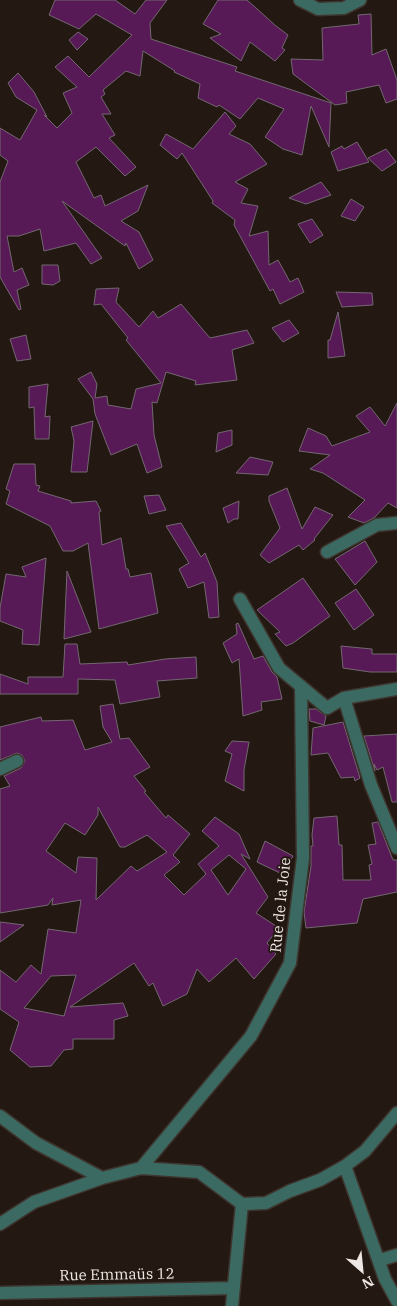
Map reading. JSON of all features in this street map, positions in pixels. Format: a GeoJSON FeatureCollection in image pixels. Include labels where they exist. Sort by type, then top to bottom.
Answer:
{"type":"FeatureCollection","features":[{"type":"Feature","properties":{"kind":"street"},"geometry":{"type":"LineString","coordinates":[[300,0],[318,9],[344,8],[360,0]]}},
{"type":"Feature","properties":{"kind":"street"},"geometry":{"type":"LineString","coordinates":[[327,552],[377,525],[397,523]]}},
{"type":"Feature","properties":{"kind":"street"},"geometry":{"type":"LineString","coordinates":[[240,599],[279,668],[327,708],[344,698],[397,689]]}},
{"type":"Feature","properties":{"kind":"street","name":"Rue de la Joie"},"geometry":{"type":"LineString","coordinates":[[141,1168],[251,1036],[290,964],[303,858],[300,686]]}},
{"type":"Feature","properties":{"kind":"street"},"geometry":{"type":"LineString","coordinates":[[344,698],[371,786],[397,848]]}},
{"type":"Feature","properties":{"kind":"street"},"geometry":{"type":"LineString","coordinates":[[0,769],[17,761]]}},
{"type":"Feature","properties":{"kind":"street"},"geometry":{"type":"LineString","coordinates":[[0,1224],[34,1202],[102,1178],[141,1168],[199,1172],[242,1204],[266,1203],[290,1191],[320,1180],[345,1166],[365,1152],[397,1113]]}},
{"type":"Feature","properties":{"kind":"street"},"geometry":{"type":"LineString","coordinates":[[0,1116],[36,1143],[102,1178]]}},
{"type":"Feature","properties":{"kind":"street"},"geometry":{"type":"LineString","coordinates":[[345,1166],[380,1260],[385,1279],[397,1301]]}},
{"type":"Feature","properties":{"kind":"street"},"geometry":{"type":"LineString","coordinates":[[232,1306],[242,1204]]}},
{"type":"Feature","properties":{"kind":"street"},"geometry":{"type":"LineString","coordinates":[[380,1260],[397,1256]]}},
{"type":"Feature","properties":{"kind":"street","name":"Rue Emmaüs 12"},"geometry":{"type":"LineString","coordinates":[[0,1293],[234,1288]]}},
{"type":"Feature","properties":{"kind":"building"},"geometry":{"type":"Polygon","coordinates":[[[55,0],[115,0],[135,14],[146,0],[167,0],[150,23],[151,39],[237,67],[235,71],[331,103],[329,147],[311,106],[302,155],[283,149],[265,137],[284,109],[258,98],[240,119],[219,105],[217,107],[198,98],[200,84],[174,72],[143,51],[140,76],[126,71],[103,90],[105,94],[101,97],[111,114],[102,114],[115,135],[109,138],[136,167],[125,176],[96,147],[76,162],[94,198],[101,195],[105,206],[148,185],[138,211],[121,221],[139,232],[153,260],[139,269],[126,243],[125,246],[62,201],[102,258],[91,264],[76,243],[44,251],[40,229],[19,236],[7,236],[14,272],[22,268],[29,285],[17,290],[21,309],[19,310],[0,277],[0,182],[8,161],[0,155],[0,128],[20,140],[37,110],[16,97],[8,83],[18,73],[34,92],[47,117],[44,115],[57,128],[72,113],[63,93],[77,87],[55,67],[68,56],[89,77],[132,35],[96,14],[79,29],[49,15],[55,0]]]}},
{"type":"Feature","properties":{"kind":"building"},"geometry":{"type":"Polygon","coordinates":[[[218,0],[247,0],[288,35],[282,48],[285,50],[275,61],[250,42],[241,61],[210,38],[221,34],[203,24],[218,0]]]}},
{"type":"Feature","properties":{"kind":"building"},"geometry":{"type":"Polygon","coordinates":[[[371,14],[372,55],[386,49],[397,80],[397,99],[386,103],[379,85],[346,92],[347,103],[335,105],[293,74],[291,59],[323,60],[322,28],[359,24],[358,15],[371,14]]]}},
{"type":"Feature","properties":{"kind":"building"},"geometry":{"type":"Polygon","coordinates":[[[78,32],[88,39],[77,50],[69,40],[78,32]]]}},
{"type":"Feature","properties":{"kind":"building"},"geometry":{"type":"Polygon","coordinates":[[[225,112],[236,126],[229,134],[250,144],[267,164],[235,182],[248,189],[241,203],[258,206],[249,236],[268,231],[269,265],[278,260],[290,282],[298,278],[304,292],[280,304],[273,289],[270,291],[234,225],[235,220],[212,203],[213,201],[182,153],[177,159],[160,145],[166,134],[193,149],[225,112]]]}},
{"type":"Feature","properties":{"kind":"building"},"geometry":{"type":"Polygon","coordinates":[[[357,142],[369,162],[338,171],[331,152],[342,146],[344,149],[357,142]]]}},
{"type":"Feature","properties":{"kind":"building"},"geometry":{"type":"Polygon","coordinates":[[[386,149],[396,162],[382,171],[368,158],[386,149]]]}},
{"type":"Feature","properties":{"kind":"building"},"geometry":{"type":"Polygon","coordinates":[[[321,182],[331,195],[306,204],[289,198],[321,182]]]}},
{"type":"Feature","properties":{"kind":"building"},"geometry":{"type":"Polygon","coordinates":[[[351,199],[364,207],[355,221],[341,216],[351,199]]]}},
{"type":"Feature","properties":{"kind":"building"},"geometry":{"type":"Polygon","coordinates":[[[312,219],[323,235],[310,243],[298,224],[312,219]]]}},
{"type":"Feature","properties":{"kind":"building"},"geometry":{"type":"Polygon","coordinates":[[[42,265],[58,265],[60,281],[53,285],[42,284],[42,265]]]}},
{"type":"Feature","properties":{"kind":"building"},"geometry":{"type":"Polygon","coordinates":[[[119,288],[116,302],[139,327],[153,311],[158,318],[181,304],[210,338],[247,330],[254,343],[232,350],[237,380],[195,385],[196,381],[166,372],[157,403],[152,402],[154,435],[162,467],[147,473],[137,444],[111,455],[95,414],[93,399],[78,379],[91,372],[97,384],[95,398],[107,396],[108,405],[131,409],[136,389],[161,383],[126,340],[128,338],[101,304],[94,305],[96,289],[119,288]]]}},
{"type":"Feature","properties":{"kind":"building"},"geometry":{"type":"Polygon","coordinates":[[[336,292],[372,293],[373,305],[342,307],[336,292]]]}},
{"type":"Feature","properties":{"kind":"building"},"geometry":{"type":"Polygon","coordinates":[[[338,312],[345,356],[328,358],[328,340],[330,340],[338,312]]]}},
{"type":"Feature","properties":{"kind":"building"},"geometry":{"type":"Polygon","coordinates":[[[289,320],[299,333],[283,342],[272,328],[289,320]]]}},
{"type":"Feature","properties":{"kind":"building"},"geometry":{"type":"Polygon","coordinates":[[[26,335],[31,359],[17,361],[10,339],[26,335]]]}},
{"type":"Feature","properties":{"kind":"building"},"geometry":{"type":"Polygon","coordinates":[[[48,384],[45,417],[50,416],[49,439],[35,439],[34,407],[29,408],[29,387],[48,384]]]}},
{"type":"Feature","properties":{"kind":"building"},"geometry":{"type":"Polygon","coordinates":[[[397,403],[397,508],[388,503],[374,518],[364,523],[348,517],[365,500],[323,473],[310,469],[330,455],[299,451],[308,428],[326,436],[332,446],[370,432],[356,416],[370,407],[385,426],[397,403]]]}},
{"type":"Feature","properties":{"kind":"building"},"geometry":{"type":"Polygon","coordinates":[[[93,421],[87,472],[71,472],[74,441],[71,427],[93,421]]]}},
{"type":"Feature","properties":{"kind":"building"},"geometry":{"type":"Polygon","coordinates":[[[232,430],[232,445],[216,452],[218,433],[232,430]]]}},
{"type":"Feature","properties":{"kind":"building"},"geometry":{"type":"Polygon","coordinates":[[[250,457],[273,462],[268,475],[236,473],[250,457]]]}},
{"type":"Feature","properties":{"kind":"building"},"geometry":{"type":"Polygon","coordinates":[[[14,464],[35,464],[36,485],[40,486],[38,491],[71,501],[71,503],[96,501],[101,511],[99,512],[102,545],[121,538],[126,569],[128,569],[130,577],[151,573],[158,613],[99,629],[88,543],[73,551],[63,551],[50,526],[6,504],[10,491],[6,489],[14,464]]]}},
{"type":"Feature","properties":{"kind":"building"},"geometry":{"type":"Polygon","coordinates":[[[287,488],[302,529],[315,507],[333,515],[315,540],[303,550],[299,545],[269,563],[260,555],[280,528],[269,501],[269,496],[287,488]]]}},
{"type":"Feature","properties":{"kind":"building"},"geometry":{"type":"Polygon","coordinates":[[[159,495],[166,510],[149,514],[144,496],[159,495]]]}},
{"type":"Feature","properties":{"kind":"building"},"geometry":{"type":"Polygon","coordinates":[[[239,501],[238,519],[228,523],[223,508],[239,501]]]}},
{"type":"Feature","properties":{"kind":"building"},"geometry":{"type":"Polygon","coordinates":[[[181,523],[201,557],[205,553],[217,582],[219,617],[209,618],[204,582],[188,588],[179,569],[189,563],[166,526],[181,523]]]}},
{"type":"Feature","properties":{"kind":"building"},"geometry":{"type":"Polygon","coordinates":[[[365,541],[377,562],[355,585],[335,559],[365,541]]]}},
{"type":"Feature","properties":{"kind":"building"},"geometry":{"type":"Polygon","coordinates":[[[46,558],[39,645],[22,644],[23,630],[0,621],[0,608],[6,574],[26,577],[22,567],[46,558]]]}},
{"type":"Feature","properties":{"kind":"building"},"geometry":{"type":"Polygon","coordinates":[[[67,571],[91,632],[64,639],[67,571]]]}},
{"type":"Feature","properties":{"kind":"building"},"geometry":{"type":"Polygon","coordinates":[[[303,578],[330,616],[286,646],[275,634],[280,632],[257,610],[303,578]]]}},
{"type":"Feature","properties":{"kind":"building"},"geometry":{"type":"Polygon","coordinates":[[[356,589],[374,615],[354,630],[335,603],[356,589]]]}},
{"type":"Feature","properties":{"kind":"building"},"geometry":{"type":"Polygon","coordinates":[[[238,623],[254,659],[263,656],[277,677],[282,699],[261,702],[262,710],[243,716],[239,659],[232,663],[223,643],[237,634],[236,624],[238,623]]]}},
{"type":"Feature","properties":{"kind":"building"},"geometry":{"type":"Polygon","coordinates":[[[65,644],[77,644],[80,664],[127,662],[128,665],[165,659],[196,657],[197,678],[157,681],[160,697],[120,704],[115,680],[78,679],[78,694],[0,694],[0,674],[28,684],[28,677],[63,677],[65,644]]]}},
{"type":"Feature","properties":{"kind":"building"},"geometry":{"type":"Polygon","coordinates":[[[341,646],[372,649],[372,654],[397,654],[397,672],[370,672],[343,668],[341,646]]]}},
{"type":"Feature","properties":{"kind":"building"},"geometry":{"type":"Polygon","coordinates":[[[113,704],[120,739],[129,738],[150,767],[134,776],[146,791],[144,792],[166,818],[168,815],[190,834],[173,855],[180,862],[164,875],[184,895],[206,874],[198,864],[219,846],[202,831],[215,817],[239,834],[250,859],[241,854],[268,897],[256,913],[279,928],[267,943],[276,954],[254,979],[236,958],[209,982],[197,969],[187,994],[163,1006],[153,983],[149,986],[134,963],[70,1007],[123,1003],[128,1016],[114,1020],[114,1039],[73,1039],[73,1049],[64,1050],[51,1066],[30,1067],[10,1050],[19,1022],[0,1009],[0,970],[16,982],[31,965],[41,974],[48,929],[76,933],[81,900],[52,905],[53,898],[48,905],[0,913],[0,789],[10,786],[4,776],[21,768],[25,761],[22,755],[17,753],[0,760],[0,727],[41,717],[42,721],[73,720],[85,750],[112,742],[103,727],[100,706],[113,704]],[[98,807],[98,815],[85,835],[65,823],[46,851],[76,873],[78,857],[97,858],[96,900],[131,866],[137,871],[167,852],[147,835],[125,847],[120,847],[98,807]],[[229,855],[211,870],[228,895],[246,869],[229,855]],[[76,975],[51,976],[24,1008],[64,1016],[76,975]]]}},
{"type":"Feature","properties":{"kind":"building"},"geometry":{"type":"Polygon","coordinates":[[[309,709],[316,709],[326,716],[324,725],[310,721],[309,709]]]}},
{"type":"Feature","properties":{"kind":"building"},"geometry":{"type":"Polygon","coordinates":[[[343,722],[360,778],[355,781],[354,777],[341,778],[328,753],[311,755],[313,728],[343,722]]]}},
{"type":"Feature","properties":{"kind":"building"},"geometry":{"type":"Polygon","coordinates":[[[397,734],[397,802],[392,802],[383,767],[377,770],[374,764],[375,771],[364,736],[397,734]]]}},
{"type":"Feature","properties":{"kind":"building"},"geometry":{"type":"Polygon","coordinates":[[[232,741],[249,742],[244,770],[244,791],[225,781],[232,754],[225,751],[232,741]]]}},
{"type":"Feature","properties":{"kind":"building"},"geometry":{"type":"Polygon","coordinates":[[[337,816],[339,845],[342,845],[343,880],[371,880],[369,865],[372,864],[368,845],[376,844],[372,823],[378,822],[393,860],[397,860],[397,892],[363,899],[357,923],[306,928],[304,912],[311,866],[314,818],[337,816]]]}},
{"type":"Feature","properties":{"kind":"building"},"geometry":{"type":"Polygon","coordinates":[[[265,841],[293,856],[282,874],[257,862],[265,841]]]}},
{"type":"Feature","properties":{"kind":"building"},"geometry":{"type":"Polygon","coordinates":[[[0,922],[24,925],[0,942],[0,922]]]}}]}
